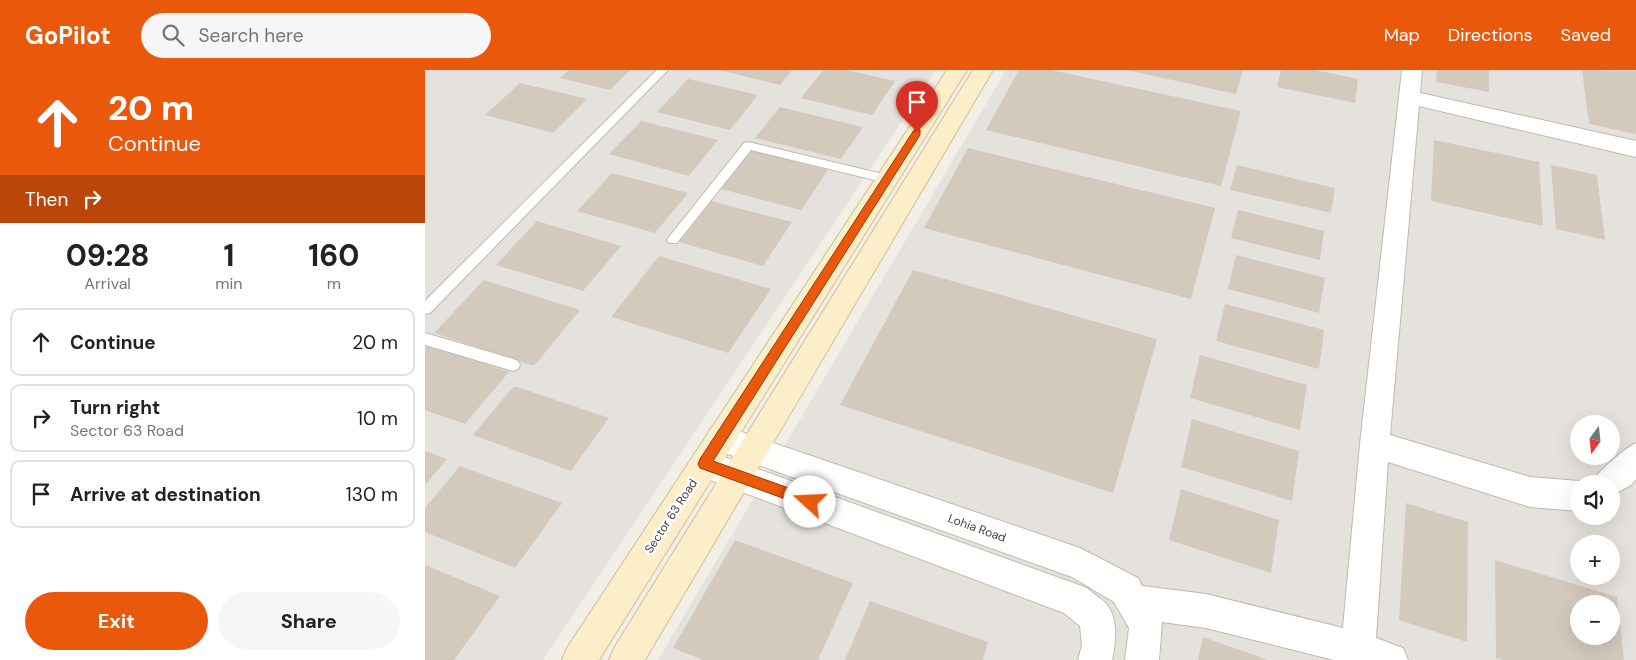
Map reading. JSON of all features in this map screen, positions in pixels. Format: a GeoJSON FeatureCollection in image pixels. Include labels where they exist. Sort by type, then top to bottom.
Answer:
{"type":"FeatureCollection","features":[{"type":"Feature","properties":{"kind":"street","name":"Sector 63 Road"},"geometry":{"type":"LineString","coordinates":[[579,660],[957,70]]}},
{"type":"Feature","properties":{"kind":"street"},"geometry":{"type":"LineString","coordinates":[[626,660],[983,70]]}},
{"type":"Feature","properties":{"kind":"street"},"geometry":{"type":"LineString","coordinates":[[1358,649],[1375,444],[1412,70]]}},
{"type":"Feature","properties":{"kind":"street"},"geometry":{"type":"LineString","coordinates":[[1409,97],[1636,149]]}},
{"type":"Feature","properties":{"kind":"street"},"geometry":{"type":"LineString","coordinates":[[721,438],[746,462],[1075,600],[1096,618],[1099,645],[1095,660]]}},
{"type":"Feature","properties":{"kind":"street"},"geometry":{"type":"LineString","coordinates":[[1375,444],[1530,492],[1570,495]]}},
{"type":"Feature","properties":{"kind":"street"},"geometry":{"type":"LineString","coordinates":[[1620,475],[1636,457]]}},
{"type":"Feature","properties":{"kind":"street"},"geometry":{"type":"LineString","coordinates":[[705,464],[746,462]]}},
{"type":"Feature","properties":{"kind":"street","name":"Lohia Road"},"geometry":{"type":"LineString","coordinates":[[746,462],[1080,564],[1126,590],[1145,625],[1142,660]]}},
{"type":"Feature","properties":{"kind":"street"},"geometry":{"type":"LineString","coordinates":[[1132,601],[1207,611],[1358,649],[1391,660]]}},
{"type":"Feature","properties":{"kind":"lane"},"geometry":{"type":"LineString","coordinates":[[425,308],[663,70]]}},
{"type":"Feature","properties":{"kind":"lane"},"geometry":{"type":"LineString","coordinates":[[673,240],[748,146],[887,179]]}},
{"type":"Feature","properties":{"kind":"lane"},"geometry":{"type":"LineString","coordinates":[[425,338],[513,365]]}},
{"type":"Feature","properties":{"kind":"shaded area"},"geometry":{"type":"Polygon","coordinates":[[[425,70],[936,70],[543,660],[425,660],[425,70]]]}},
{"type":"Feature","properties":{"kind":"shaded area"},"geometry":{"type":"Polygon","coordinates":[[[1006,70],[1636,70],[1636,660],[658,660],[1006,70]]]}},
{"type":"Feature","properties":{"kind":"building"},"geometry":{"type":"Polygon","coordinates":[[[569,70],[630,70],[610,90],[560,78],[569,70]]]}},
{"type":"Feature","properties":{"kind":"building"},"geometry":{"type":"Polygon","coordinates":[[[719,70],[792,70],[780,85],[719,70]]]}},
{"type":"Feature","properties":{"kind":"building"},"geometry":{"type":"Polygon","coordinates":[[[823,70],[846,70],[895,81],[872,115],[801,98],[823,70]]]}},
{"type":"Feature","properties":{"kind":"building"},"geometry":{"type":"Polygon","coordinates":[[[1019,70],[1051,70],[1241,111],[1221,186],[986,130],[1019,70]]]}},
{"type":"Feature","properties":{"kind":"building"},"geometry":{"type":"Polygon","coordinates":[[[1127,70],[1243,70],[1236,94],[1127,70]]]}},
{"type":"Feature","properties":{"kind":"building"},"geometry":{"type":"Polygon","coordinates":[[[1281,70],[1315,70],[1358,79],[1355,103],[1277,87],[1281,70]]]}},
{"type":"Feature","properties":{"kind":"building"},"geometry":{"type":"Polygon","coordinates":[[[1437,70],[1489,70],[1489,92],[1436,82],[1437,70]]]}},
{"type":"Feature","properties":{"kind":"building"},"geometry":{"type":"Polygon","coordinates":[[[1582,70],[1636,71],[1636,134],[1589,124],[1582,70]]]}},
{"type":"Feature","properties":{"kind":"building"},"geometry":{"type":"Polygon","coordinates":[[[688,79],[758,95],[730,130],[657,112],[688,79]]]}},
{"type":"Feature","properties":{"kind":"building"},"geometry":{"type":"Polygon","coordinates":[[[520,83],[587,99],[553,133],[485,115],[520,83]]]}},
{"type":"Feature","properties":{"kind":"building"},"geometry":{"type":"Polygon","coordinates":[[[780,107],[863,127],[841,159],[755,138],[780,107]]]}},
{"type":"Feature","properties":{"kind":"building"},"geometry":{"type":"Polygon","coordinates":[[[641,121],[718,140],[689,176],[609,154],[641,121]]]}},
{"type":"Feature","properties":{"kind":"building"},"geometry":{"type":"Polygon","coordinates":[[[1434,140],[1539,162],[1543,226],[1431,201],[1434,140]]]}},
{"type":"Feature","properties":{"kind":"building"},"geometry":{"type":"Polygon","coordinates":[[[968,148],[1215,208],[1191,299],[924,228],[968,148]]]}},
{"type":"Feature","properties":{"kind":"building"},"geometry":{"type":"Polygon","coordinates":[[[751,150],[828,170],[801,210],[721,189],[751,150]]]}},
{"type":"Feature","properties":{"kind":"building"},"geometry":{"type":"Polygon","coordinates":[[[1237,165],[1335,188],[1331,213],[1230,190],[1237,165]]]}},
{"type":"Feature","properties":{"kind":"building"},"geometry":{"type":"Polygon","coordinates":[[[1551,165],[1597,175],[1605,240],[1556,229],[1551,165]]]}},
{"type":"Feature","properties":{"kind":"building"},"geometry":{"type":"Polygon","coordinates":[[[612,173],[688,193],[655,233],[577,211],[612,173]]]}},
{"type":"Feature","properties":{"kind":"building"},"geometry":{"type":"Polygon","coordinates":[[[711,201],[792,222],[763,266],[679,242],[711,201]]]}},
{"type":"Feature","properties":{"kind":"building"},"geometry":{"type":"Polygon","coordinates":[[[1238,210],[1324,231],[1320,260],[1231,238],[1238,210]]]}},
{"type":"Feature","properties":{"kind":"building"},"geometry":{"type":"Polygon","coordinates":[[[537,221],[621,246],[583,291],[496,265],[537,221]]]}},
{"type":"Feature","properties":{"kind":"building"},"geometry":{"type":"Polygon","coordinates":[[[1236,255],[1325,278],[1319,313],[1228,289],[1236,255]]]}},
{"type":"Feature","properties":{"kind":"building"},"geometry":{"type":"Polygon","coordinates":[[[659,256],[771,289],[728,353],[611,317],[659,256]]]}},
{"type":"Feature","properties":{"kind":"building"},"geometry":{"type":"Polygon","coordinates":[[[913,270],[1157,339],[1113,493],[840,405],[913,270]]]}},
{"type":"Feature","properties":{"kind":"building"},"geometry":{"type":"Polygon","coordinates":[[[484,280],[580,310],[534,366],[434,333],[484,280]]]}},
{"type":"Feature","properties":{"kind":"building"},"geometry":{"type":"Polygon","coordinates":[[[1225,304],[1324,330],[1319,369],[1216,341],[1225,304]]]}},
{"type":"Feature","properties":{"kind":"building"},"geometry":{"type":"Polygon","coordinates":[[[427,345],[509,372],[465,424],[425,410],[425,347],[427,345]]]}},
{"type":"Feature","properties":{"kind":"building"},"geometry":{"type":"Polygon","coordinates":[[[1200,355],[1307,385],[1300,430],[1190,398],[1200,355]]]}},
{"type":"Feature","properties":{"kind":"building"},"geometry":{"type":"Polygon","coordinates":[[[514,386],[609,418],[571,471],[473,435],[514,386]]]}},
{"type":"Feature","properties":{"kind":"building"},"geometry":{"type":"Polygon","coordinates":[[[1192,419],[1299,451],[1292,501],[1181,467],[1192,419]]]}},
{"type":"Feature","properties":{"kind":"building"},"geometry":{"type":"Polygon","coordinates":[[[425,451],[447,459],[425,485],[425,451]]]}},
{"type":"Feature","properties":{"kind":"building"},"geometry":{"type":"Polygon","coordinates":[[[460,466],[562,503],[515,568],[425,532],[425,508],[460,466]]]}},
{"type":"Feature","properties":{"kind":"building"},"geometry":{"type":"Polygon","coordinates":[[[1181,489],[1279,520],[1271,573],[1169,540],[1181,489]]]}},
{"type":"Feature","properties":{"kind":"building"},"geometry":{"type":"Polygon","coordinates":[[[1406,503],[1468,522],[1467,642],[1399,620],[1406,503]]]}},
{"type":"Feature","properties":{"kind":"building"},"geometry":{"type":"Polygon","coordinates":[[[735,540],[853,583],[818,660],[703,660],[673,648],[735,540]]]}},
{"type":"Feature","properties":{"kind":"building"},"geometry":{"type":"Polygon","coordinates":[[[1495,560],[1570,583],[1570,585],[1577,585],[1610,595],[1570,595],[1570,645],[1620,645],[1620,624],[1624,660],[1503,660],[1496,658],[1495,560]]]}},
{"type":"Feature","properties":{"kind":"building"},"geometry":{"type":"Polygon","coordinates":[[[425,565],[500,596],[454,660],[425,660],[425,565]]]}},
{"type":"Feature","properties":{"kind":"building"},"geometry":{"type":"Polygon","coordinates":[[[870,601],[988,642],[983,660],[845,660],[870,601]]]}},
{"type":"Feature","properties":{"kind":"building"},"geometry":{"type":"Polygon","coordinates":[[[1203,637],[1268,660],[1198,660],[1203,637]]]}},
{"type":"Feature","properties":{"kind":"route"},"geometry":{"type":"LineString","coordinates":[[810,502],[705,464],[917,132]]}}]}
